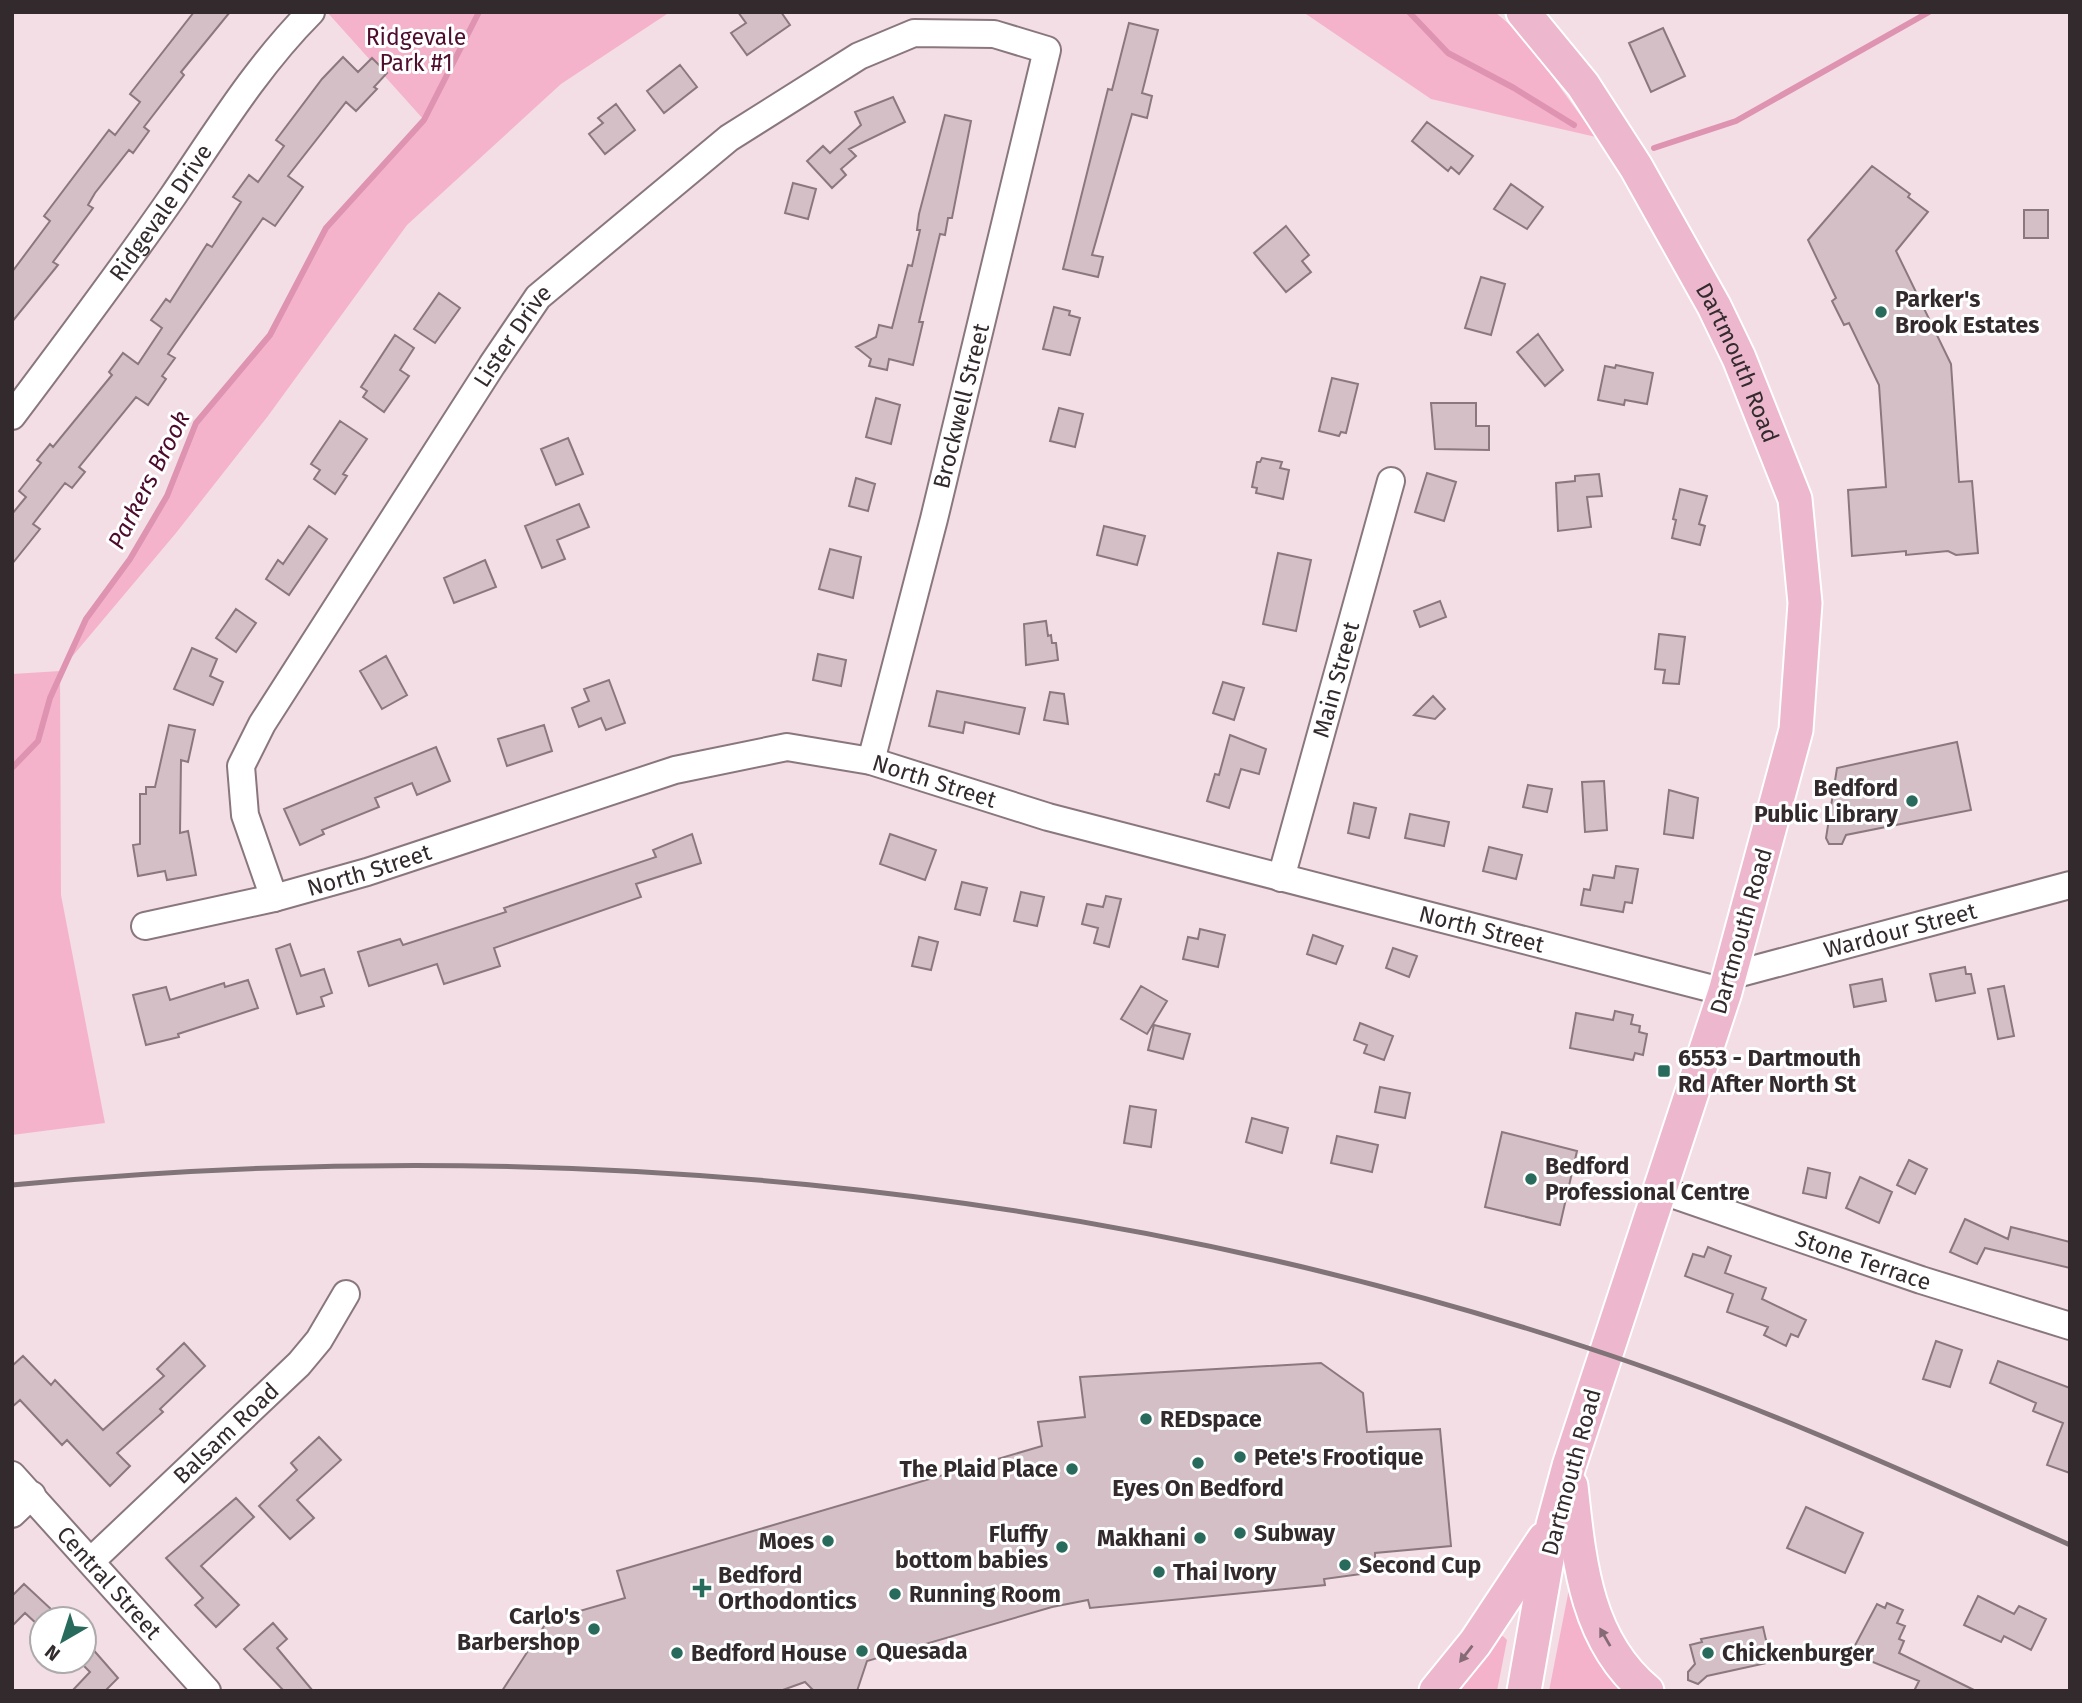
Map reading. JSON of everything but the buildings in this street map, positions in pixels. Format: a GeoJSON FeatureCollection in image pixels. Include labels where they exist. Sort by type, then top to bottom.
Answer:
{"type":"FeatureCollection","features":[{"type":"Feature","properties":{"kind":"main road","name":"Dartmouth Road"},"geometry":{"type":"LineString","coordinates":[[1523,12],[1583,85],[1636,167],[1708,295],[1739,358],[1795,499],[1805,603],[1797,730],[1727,984],[1569,1466],[1553,1525],[1524,1691]]}},
{"type":"Feature","properties":{"kind":"main road"},"geometry":{"type":"LineString","coordinates":[[1569,1466],[1581,1573],[1591,1606],[1602,1634],[1622,1664],[1647,1691]]}},
{"type":"Feature","properties":{"kind":"main road"},"geometry":{"type":"LineString","coordinates":[[1436,1691],[1508,1595],[1553,1525]]}},
{"type":"Feature","properties":{"kind":"street","name":"Ridgevale Drive"},"geometry":{"type":"LineString","coordinates":[[12,416],[110,287],[247,89],[290,33],[311,12]]}},
{"type":"Feature","properties":{"kind":"street","name":"Lister Drive"},"geometry":{"type":"LineString","coordinates":[[274,898],[245,815],[241,766],[269,712],[538,297],[729,138],[859,57],[914,33],[994,34],[1047,50]]}},
{"type":"Feature","properties":{"kind":"street","name":"Brockwell Street"},"geometry":{"type":"LineString","coordinates":[[871,761],[937,505],[1047,50]]}},
{"type":"Feature","properties":{"kind":"street","name":"Main Street"},"geometry":{"type":"LineString","coordinates":[[1281,878],[1391,481]]}},
{"type":"Feature","properties":{"kind":"street","name":"North Street"},"geometry":{"type":"LineString","coordinates":[[145,926],[274,898],[367,872],[675,770],[787,747],[871,761],[1048,817],[1281,878],[1727,984]]}},
{"type":"Feature","properties":{"kind":"street","name":"Wardour Street"},"geometry":{"type":"LineString","coordinates":[[1727,984],[2070,885]]}},
{"type":"Feature","properties":{"kind":"street","name":"Stone Terrace"},"geometry":{"type":"LineString","coordinates":[[1660,1190],[1921,1280],[2070,1326]]}},
{"type":"Feature","properties":{"kind":"street","name":"Balsam Road"},"geometry":{"type":"LineString","coordinates":[[90,1561],[299,1364],[319,1340],[346,1294]]}},
{"type":"Feature","properties":{"kind":"street","name":"Central Street"},"geometry":{"type":"LineString","coordinates":[[12,1475],[90,1561],[196,1686]]}},
{"type":"Feature","properties":{"kind":"street"},"geometry":{"type":"LineString","coordinates":[[12,1514],[32,1495]]}},
{"type":"Feature","properties":{"kind":"green space","name":"Ridgevale Park #1"},"geometry":{"type":"Polygon","coordinates":[[[327,12],[670,12],[561,84],[407,225],[268,416],[176,533],[60,671],[86,619],[130,559],[167,496],[196,423],[270,335],[326,228],[424,120],[327,12]]]}},
{"type":"Feature","properties":{"kind":"green space"},"geometry":{"type":"Polygon","coordinates":[[[1303,12],[1495,12],[1523,36],[1596,137],[1431,99],[1303,12]]]}},
{"type":"Feature","properties":{"kind":"green space"},"geometry":{"type":"Polygon","coordinates":[[[60,671],[61,895],[105,1123],[12,1135],[12,674],[60,671]]]}},
{"type":"Feature","properties":{"kind":"green space"},"geometry":{"type":"Polygon","coordinates":[[[1570,1584],[1632,1691],[1549,1691],[1570,1584]]]}},
{"type":"Feature","properties":{"kind":"green space"},"geometry":{"type":"Polygon","coordinates":[[[1503,1636],[1507,1640],[1497,1691],[1456,1691],[1498,1637],[1503,1636]]]}},
{"type":"Feature","properties":{"kind":"waterway","name":"Parkers Brook"},"geometry":{"type":"LineString","coordinates":[[12,768],[38,741],[50,698],[86,619],[130,559],[167,496],[196,423],[270,335],[326,228],[424,120],[479,12]]}},
{"type":"Feature","properties":{"kind":"waterway","name":"Parkers Brook"},"geometry":{"type":"LineString","coordinates":[[1409,12],[1448,53],[1514,88],[1574,125]]}},
{"type":"Feature","properties":{"kind":"waterway","name":"Parkers Brook"},"geometry":{"type":"LineString","coordinates":[[1654,148],[1736,121],[1929,12]]}},
{"type":"Feature","properties":{"kind":"railway"},"geometry":{"type":"LineString","coordinates":[[12,1185],[210,1171],[410,1165],[609,1170],[809,1185],[1007,1210],[1203,1245],[1397,1291],[1588,1348],[1771,1415],[2070,1545]]}},
{"type":"Feature","properties":{"kind":"place","name":"Parker's Brook Estates"},"geometry":{"type":"Point","coordinates":[1881,312]}},
{"type":"Feature","properties":{"kind":"place","name":"Bedford Public Library"},"geometry":{"type":"Point","coordinates":[1912,801]}},
{"type":"Feature","properties":{"kind":"place","name":"6553 - Dartmouth Rd After North St"},"geometry":{"type":"Point","coordinates":[1664,1071]}},
{"type":"Feature","properties":{"kind":"place","name":"Bedford Professional Centre"},"geometry":{"type":"Point","coordinates":[1531,1179]}},
{"type":"Feature","properties":{"kind":"place","name":"REDspace"},"geometry":{"type":"Point","coordinates":[1146,1419]}},
{"type":"Feature","properties":{"kind":"place","name":"Pete's Frootique"},"geometry":{"type":"Point","coordinates":[1240,1457]}},
{"type":"Feature","properties":{"kind":"place","name":"Eyes On Bedford"},"geometry":{"type":"Point","coordinates":[1198,1463]}},
{"type":"Feature","properties":{"kind":"place","name":"The Plaid Place"},"geometry":{"type":"Point","coordinates":[1072,1469]}},
{"type":"Feature","properties":{"kind":"place","name":"Subway"},"geometry":{"type":"Point","coordinates":[1240,1533]}},
{"type":"Feature","properties":{"kind":"place","name":"Makhani"},"geometry":{"type":"Point","coordinates":[1200,1538]}},
{"type":"Feature","properties":{"kind":"place","name":"Moes"},"geometry":{"type":"Point","coordinates":[828,1541]}},
{"type":"Feature","properties":{"kind":"place","name":"Fluffy bottom babies"},"geometry":{"type":"Point","coordinates":[1062,1547]}},
{"type":"Feature","properties":{"kind":"place","name":"Second Cup"},"geometry":{"type":"Point","coordinates":[1345,1565]}},
{"type":"Feature","properties":{"kind":"place","name":"Thai Ivory"},"geometry":{"type":"Point","coordinates":[1159,1572]}},
{"type":"Feature","properties":{"kind":"place","name":"Bedford Orthodontics"},"geometry":{"type":"Point","coordinates":[702,1588]}},
{"type":"Feature","properties":{"kind":"place","name":"Running Room"},"geometry":{"type":"Point","coordinates":[895,1594]}},
{"type":"Feature","properties":{"kind":"place","name":"Carlo's Barbershop"},"geometry":{"type":"Point","coordinates":[594,1629]}},
{"type":"Feature","properties":{"kind":"place","name":"Quesada"},"geometry":{"type":"Point","coordinates":[862,1651]}},
{"type":"Feature","properties":{"kind":"place","name":"Bedford House"},"geometry":{"type":"Point","coordinates":[677,1653]}},
{"type":"Feature","properties":{"kind":"place","name":"Chickenburger"},"geometry":{"type":"Point","coordinates":[1708,1653]}}]}
